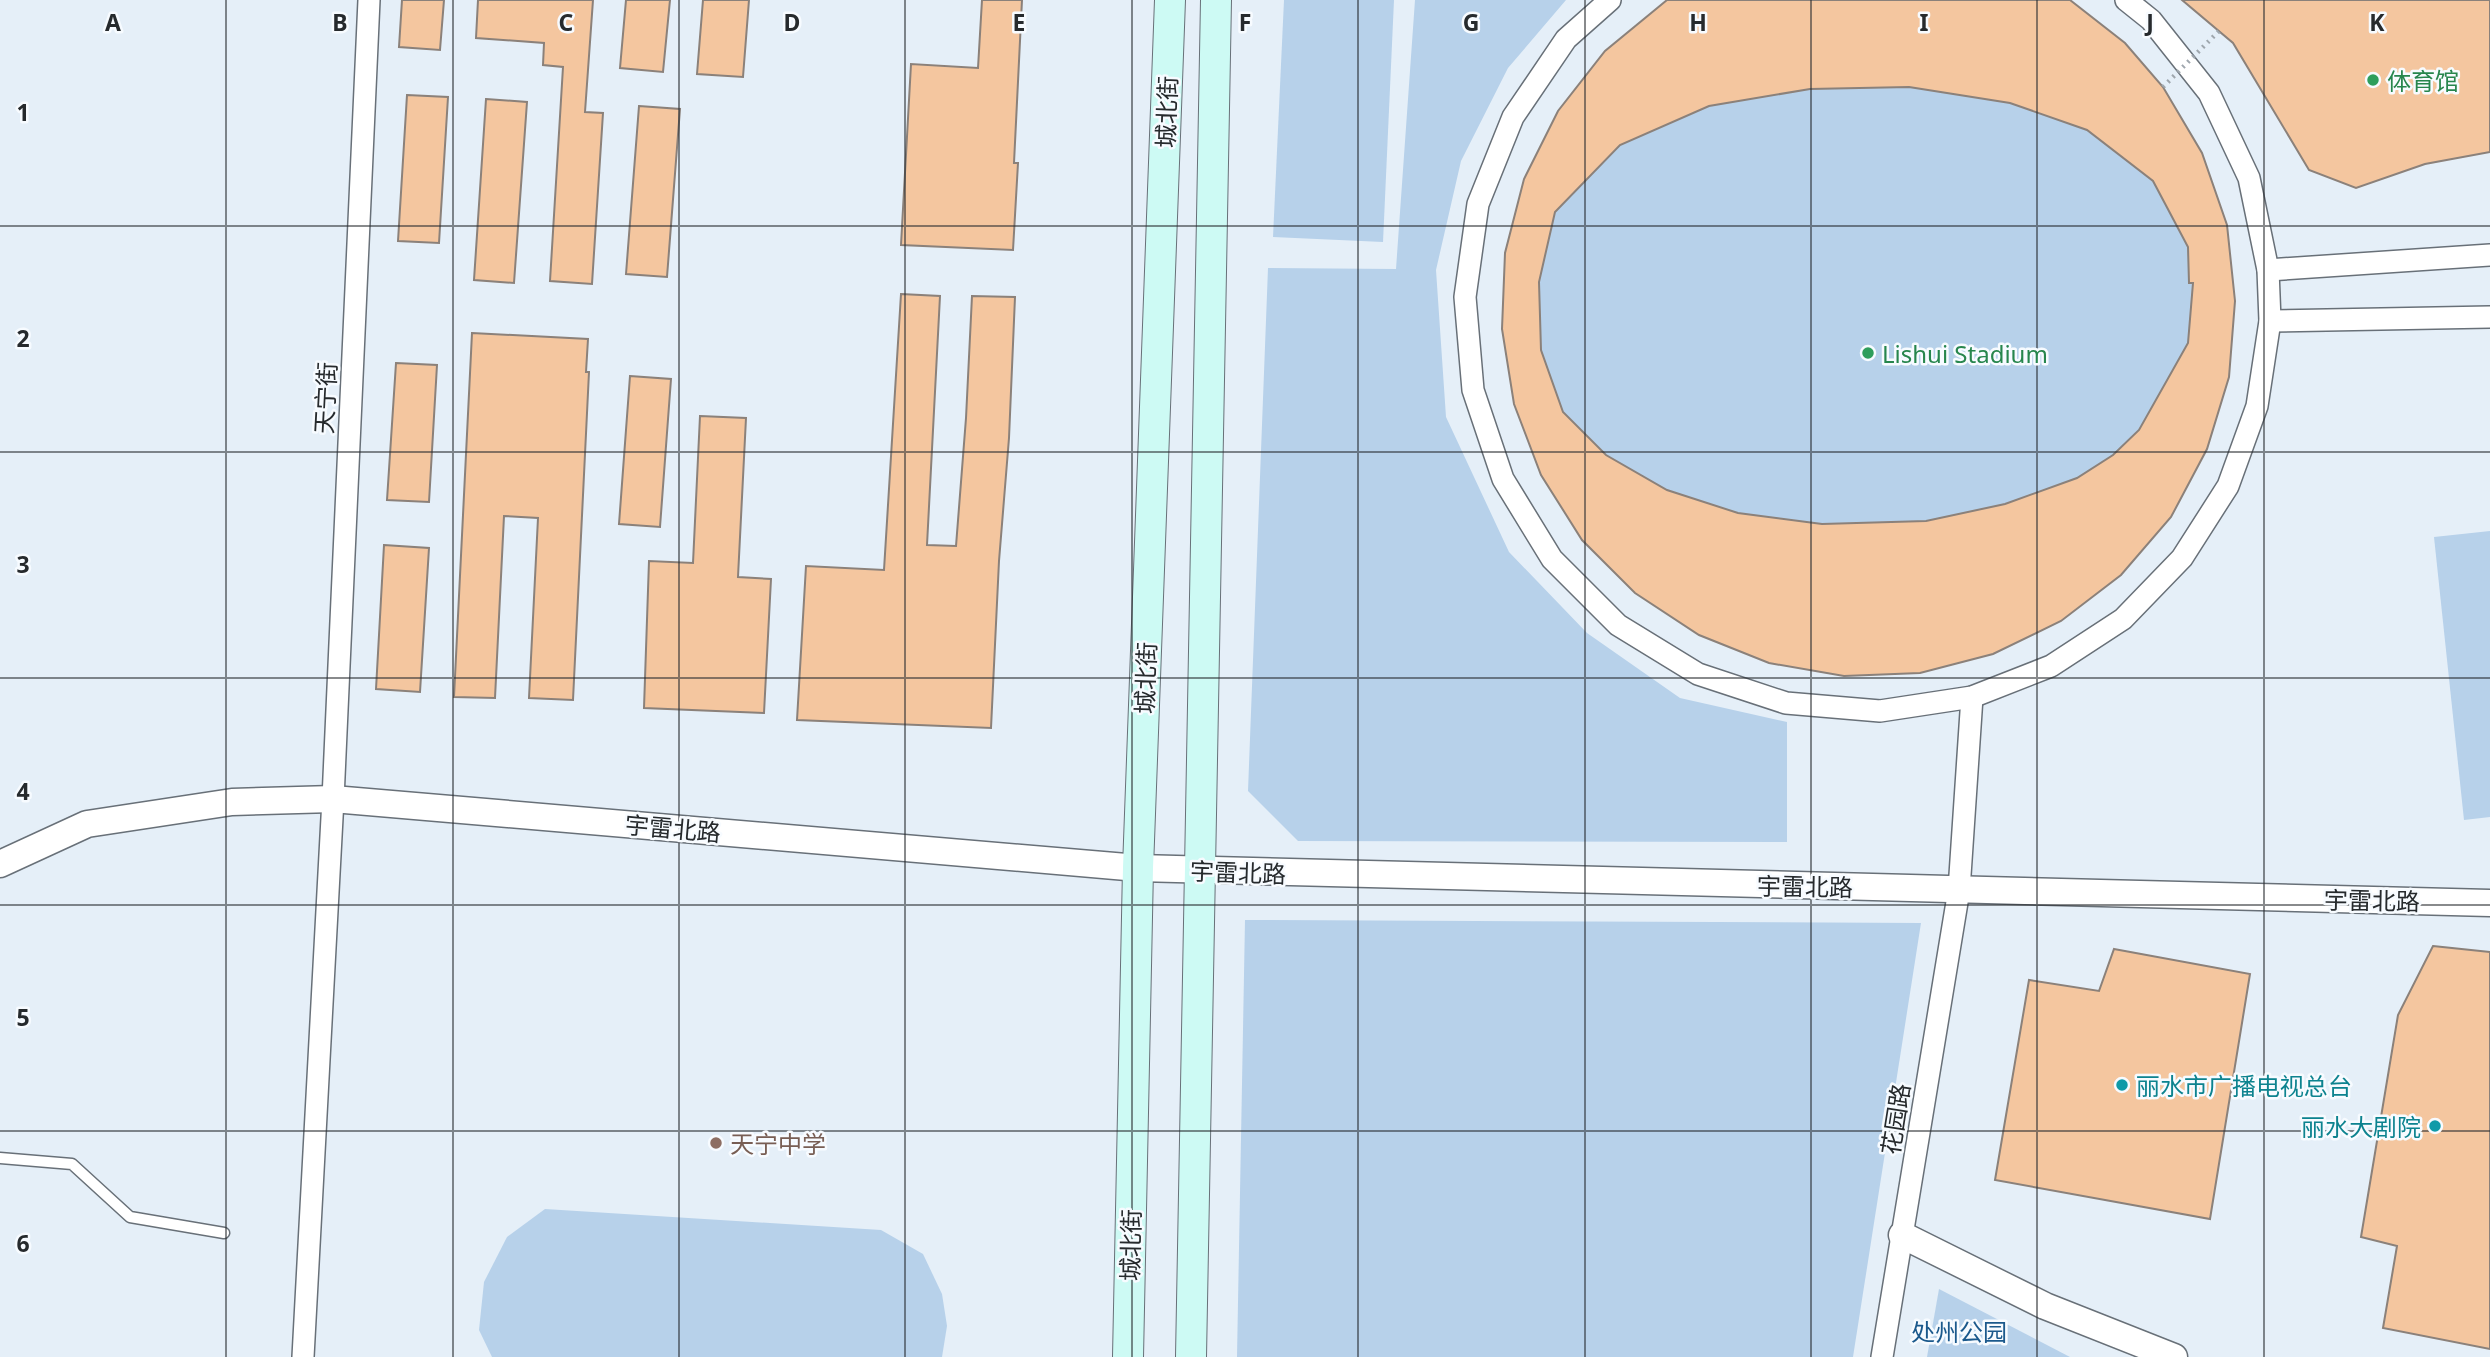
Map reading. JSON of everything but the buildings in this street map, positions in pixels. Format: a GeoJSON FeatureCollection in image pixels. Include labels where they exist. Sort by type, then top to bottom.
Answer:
{"type":"FeatureCollection","features":[{"type":"Feature","properties":{"kind":"main road","name":"城北街"},"geometry":{"type":"LineString","coordinates":[[1128,1357],[1138,868],[1170,0]]}},
{"type":"Feature","properties":{"kind":"main road","name":"城北街"},"geometry":{"type":"LineString","coordinates":[[1191,1357],[1216,0]]}},
{"type":"Feature","properties":{"kind":"street","name":"天宁街"},"geometry":{"type":"LineString","coordinates":[[303,1357],[333,799],[369,0]]}},
{"type":"Feature","properties":{"kind":"street"},"geometry":{"type":"LineString","coordinates":[[1610,0],[1566,39],[1513,117],[1478,204],[1465,297],[1474,390],[1503,479],[1552,559],[1618,625],[1698,674],[1786,703],[1880,711],[1972,697],[2052,666],[2123,619],[2182,558],[2228,486],[2257,406],[2270,321],[2268,270],[2249,178],[2209,93],[2151,20],[2126,0]]}},
{"type":"Feature","properties":{"kind":"street"},"geometry":{"type":"LineString","coordinates":[[2268,270],[2490,255]]}},
{"type":"Feature","properties":{"kind":"street"},"geometry":{"type":"LineString","coordinates":[[2270,321],[2490,317]]}},
{"type":"Feature","properties":{"kind":"street","name":"花园路"},"geometry":{"type":"LineString","coordinates":[[1882,1357],[1959,890],[1972,697]]}},
{"type":"Feature","properties":{"kind":"street","name":"宇雷北路"},"geometry":{"type":"LineString","coordinates":[[0,864],[88,824],[232,802],[333,799],[1138,868],[2490,903]]}},
{"type":"Feature","properties":{"kind":"street"},"geometry":{"type":"LineString","coordinates":[[1902,1235],[2045,1306],[2174,1357]]}},
{"type":"Feature","properties":{"kind":"lane"},"geometry":{"type":"LineString","coordinates":[[0,1158],[72,1164],[130,1217],[224,1233]]}},
{"type":"Feature","properties":{"kind":"path"},"geometry":{"type":"LineString","coordinates":[[2164,87],[2219,31]]}},
{"type":"Feature","properties":{"kind":"green space"},"geometry":{"type":"Polygon","coordinates":[[[1284,0],[1394,0],[1383,242],[1273,237],[1284,0]]]}},
{"type":"Feature","properties":{"kind":"green space"},"geometry":{"type":"Polygon","coordinates":[[[1415,0],[1566,0],[1508,68],[1461,161],[1436,270],[1446,417],[1509,552],[1587,633],[1680,698],[1787,722],[1787,842],[1298,841],[1248,791],[1268,268],[1396,269],[1415,0]]]}},
{"type":"Feature","properties":{"kind":"green space","name":"Lishui Stadium"},"geometry":{"type":"Polygon","coordinates":[[[1667,0],[2070,0],[2125,43],[2163,87],[2202,153],[2227,225],[2235,301],[2229,377],[2207,449],[2171,517],[2121,575],[2061,621],[1993,654],[1920,673],[1844,676],[1769,663],[1699,635],[1635,593],[1582,540],[1541,475],[1514,404],[1502,329],[1505,253],[1605,51],[1667,0]]]}},
{"type":"Feature","properties":{"kind":"green space"},"geometry":{"type":"Polygon","coordinates":[[[2490,531],[2490,817],[2464,820],[2434,537],[2490,531]]]}},
{"type":"Feature","properties":{"kind":"green space"},"geometry":{"type":"Polygon","coordinates":[[[1245,920],[1921,923],[1853,1357],[1237,1357],[1245,920]]]}},
{"type":"Feature","properties":{"kind":"green space"},"geometry":{"type":"Polygon","coordinates":[[[545,1209],[881,1230],[923,1254],[942,1294],[947,1326],[942,1357],[492,1357],[479,1330],[484,1282],[507,1237],[545,1209]]]}},
{"type":"Feature","properties":{"kind":"green space","name":"处州公园"},"geometry":{"type":"Polygon","coordinates":[[[1939,1289],[2070,1357],[1927,1357],[1939,1289]]]}},
{"type":"Feature","properties":{"kind":"place","name":"体育馆"},"geometry":{"type":"Point","coordinates":[2373,80]}},
{"type":"Feature","properties":{"kind":"place","name":"Lishui Stadium"},"geometry":{"type":"Point","coordinates":[1868,353]}},
{"type":"Feature","properties":{"kind":"place","name":"丽水市广播电视总台"},"geometry":{"type":"Point","coordinates":[2122,1085]}},
{"type":"Feature","properties":{"kind":"place","name":"丽水大剧院"},"geometry":{"type":"Point","coordinates":[2435,1126]}},
{"type":"Feature","properties":{"kind":"place","name":"天宁中学"},"geometry":{"type":"Point","coordinates":[716,1143]}}]}
